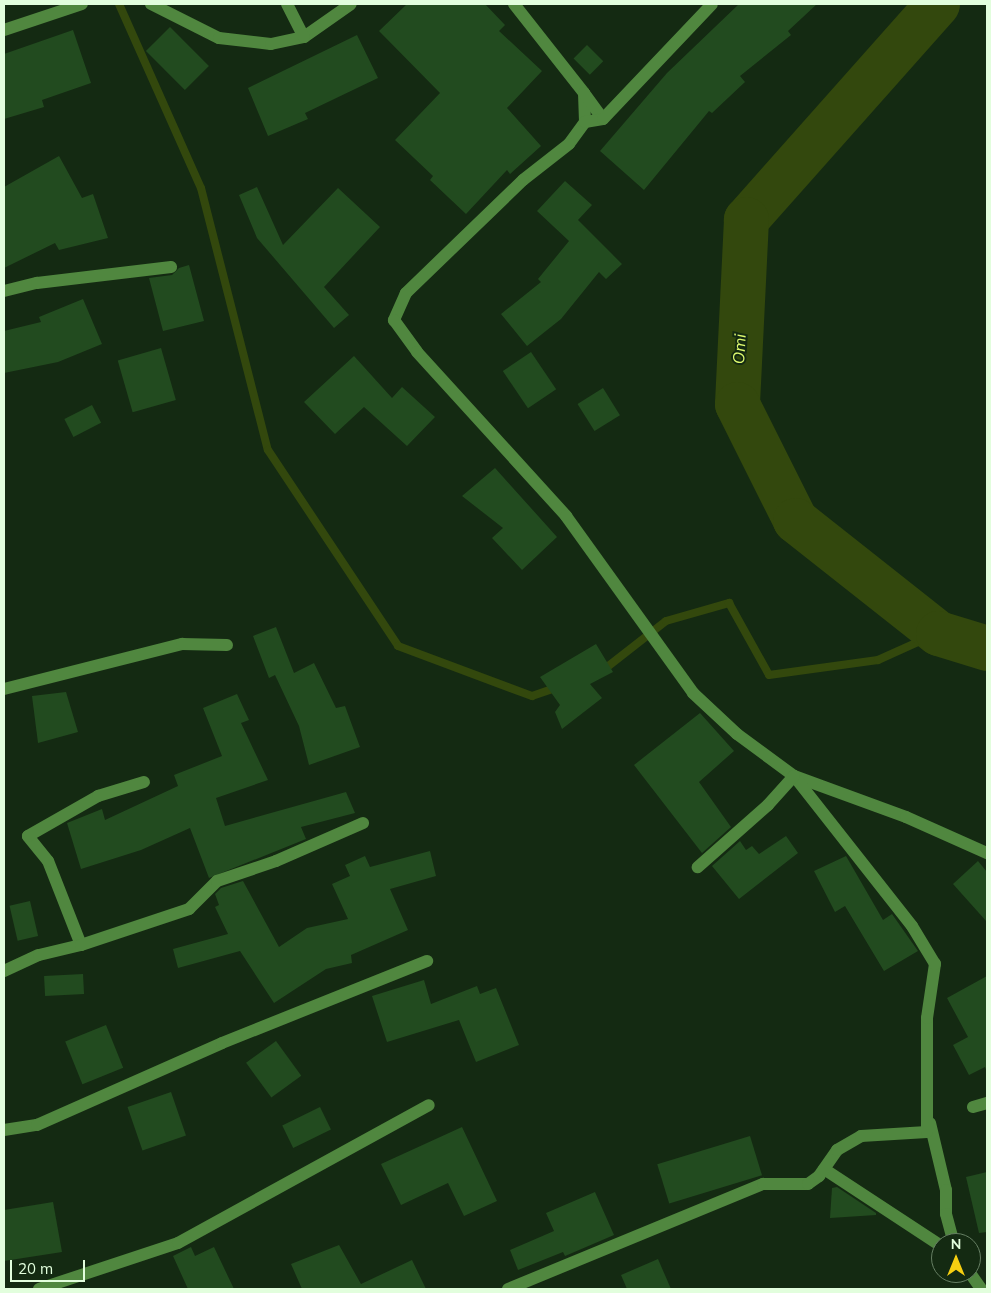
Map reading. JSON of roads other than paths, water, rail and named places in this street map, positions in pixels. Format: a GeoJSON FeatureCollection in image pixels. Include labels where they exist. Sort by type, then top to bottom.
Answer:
{"type":"FeatureCollection","features":[{"type":"Feature","properties":{"kind":"street"},"geometry":{"type":"LineString","coordinates":[[4,30],[82,4]]}},
{"type":"Feature","properties":{"kind":"street"},"geometry":{"type":"LineString","coordinates":[[151,4],[218,38],[271,44],[304,38],[351,4]]}},
{"type":"Feature","properties":{"kind":"street"},"geometry":{"type":"LineString","coordinates":[[287,4],[304,38]]}},
{"type":"Feature","properties":{"kind":"street"},"geometry":{"type":"LineString","coordinates":[[514,4],[584,93],[602,119]]}},
{"type":"Feature","properties":{"kind":"street"},"geometry":{"type":"LineString","coordinates":[[585,122],[602,119],[712,4]]}},
{"type":"Feature","properties":{"kind":"street"},"geometry":{"type":"LineString","coordinates":[[508,1289],[763,1184],[808,1184],[824,1169],[837,1150],[861,1136],[927,1132],[927,1018],[935,964],[912,926],[794,776],[737,734],[693,693],[566,516],[417,352],[394,320],[406,293],[523,180],[569,144],[585,122],[584,93]]}},
{"type":"Feature","properties":{"kind":"street"},"geometry":{"type":"LineString","coordinates":[[4,291],[37,283],[171,267]]}},
{"type":"Feature","properties":{"kind":"street"},"geometry":{"type":"LineString","coordinates":[[4,689],[182,644],[227,645]]}},
{"type":"Feature","properties":{"kind":"street"},"geometry":{"type":"LineString","coordinates":[[794,776],[906,817],[987,853]]}},
{"type":"Feature","properties":{"kind":"street"},"geometry":{"type":"LineString","coordinates":[[698,867],[768,806],[794,776]]}},
{"type":"Feature","properties":{"kind":"street"},"geometry":{"type":"LineString","coordinates":[[81,945],[48,861],[28,836],[98,796],[144,782]]}},
{"type":"Feature","properties":{"kind":"street"},"geometry":{"type":"LineString","coordinates":[[4,971],[39,955],[81,945],[189,909],[217,881],[276,861],[363,823]]}},
{"type":"Feature","properties":{"kind":"street"},"geometry":{"type":"LineString","coordinates":[[4,1130],[37,1125],[222,1043],[427,961]]}},
{"type":"Feature","properties":{"kind":"street"},"geometry":{"type":"LineString","coordinates":[[973,1107],[987,1103]]}},
{"type":"Feature","properties":{"kind":"street"},"geometry":{"type":"LineString","coordinates":[[39,1289],[178,1243],[429,1105]]}},
{"type":"Feature","properties":{"kind":"street"},"geometry":{"type":"LineString","coordinates":[[928,1114],[946,1190],[946,1214],[951,1233]]}},
{"type":"Feature","properties":{"kind":"street"},"geometry":{"type":"LineString","coordinates":[[824,1169],[931,1239]]}},
{"type":"Feature","properties":{"kind":"waterway"},"geometry":{"type":"LineString","coordinates":[[119,4],[201,188],[268,450],[398,646],[532,696],[558,687]]}},
{"type":"Feature","properties":{"kind":"waterway","name":"Omi"},"geometry":{"type":"LineString","coordinates":[[937,4],[746,219],[737,404],[795,520],[938,633],[987,648]]}},
{"type":"Feature","properties":{"kind":"waterway"},"geometry":{"type":"LineString","coordinates":[[602,671],[666,621],[729,603],[769,675],[878,660],[938,633]]}}]}
